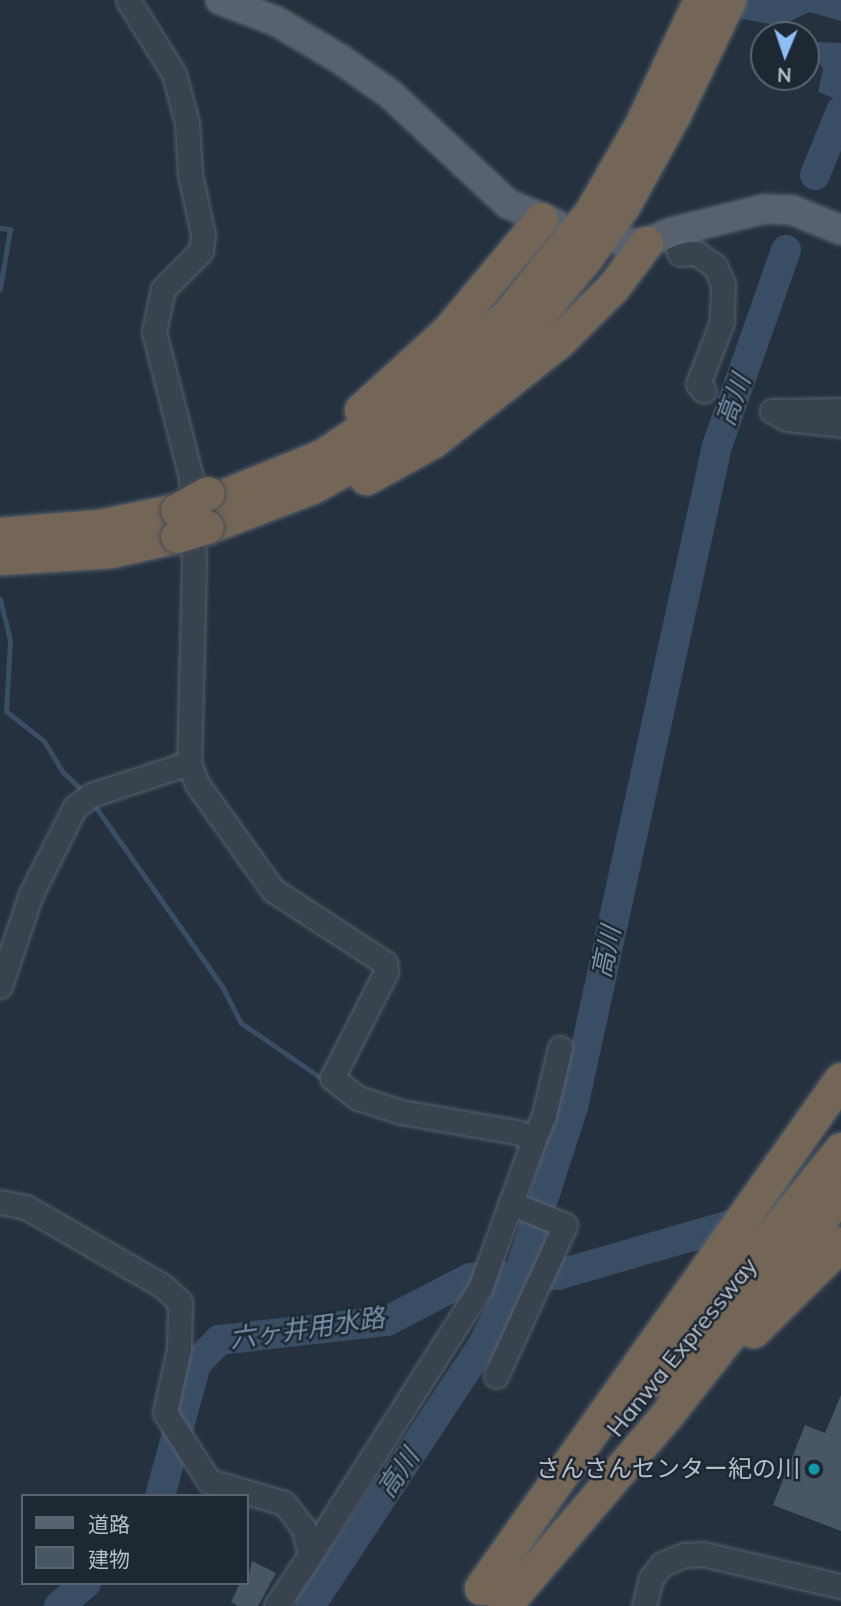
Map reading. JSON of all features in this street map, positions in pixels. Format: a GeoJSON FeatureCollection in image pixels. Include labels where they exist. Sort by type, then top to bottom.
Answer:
{"type":"FeatureCollection","features":[{"type":"Feature","properties":{"kind":"highway"},"geometry":{"type":"LineString","coordinates":[[651,130],[700,0]]}},
{"type":"Feature","properties":{"kind":"highway"},"geometry":{"type":"LineString","coordinates":[[0,534],[100,526],[195,514],[314,467],[427,386],[508,315],[591,212],[651,130],[729,0]]}},
{"type":"Feature","properties":{"kind":"highway"},"geometry":{"type":"LineString","coordinates":[[314,467],[362,409],[447,332],[547,221]]}},
{"type":"Feature","properties":{"kind":"highway"},"geometry":{"type":"LineString","coordinates":[[0,558],[111,551],[314,467],[433,441],[559,341],[614,286],[647,239]]}},
{"type":"Feature","properties":{"kind":"highway"},"geometry":{"type":"LineString","coordinates":[[484,1600],[841,1079]]}},
{"type":"Feature","properties":{"kind":"highway","name":"Hanwa Expressway"},"geometry":{"type":"LineString","coordinates":[[484,1600],[781,1247],[825,1191],[841,1149]]}},
{"type":"Feature","properties":{"kind":"highway","name":"Hanwa Expressway"},"geometry":{"type":"LineString","coordinates":[[484,1600],[665,1417],[781,1247]]}},
{"type":"Feature","properties":{"kind":"highway"},"geometry":{"type":"LineString","coordinates":[[665,1417],[836,1249]]}},
{"type":"Feature","properties":{"kind":"main road"},"geometry":{"type":"LineString","coordinates":[[220,0],[276,21],[341,59],[401,103],[508,204],[547,221]]}},
{"type":"Feature","properties":{"kind":"main road"},"geometry":{"type":"LineString","coordinates":[[647,239],[764,209],[792,210],[841,230]]}},
{"type":"Feature","properties":{"kind":"street"},"geometry":{"type":"LineString","coordinates":[[128,0],[174,74],[187,123],[190,174],[203,235],[201,251],[163,289],[155,332],[191,477],[194,565],[189,763],[197,785],[273,890],[385,963],[386,972],[332,1078],[358,1098],[401,1112],[517,1132],[534,1139]]}},
{"type":"Feature","properties":{"kind":"street"},"geometry":{"type":"LineString","coordinates":[[647,239],[680,254],[696,253],[715,266],[723,284],[722,322],[698,384],[704,391]]}},
{"type":"Feature","properties":{"kind":"street"},"geometry":{"type":"LineString","coordinates":[[841,410],[772,411],[787,419],[841,425]]}},
{"type":"Feature","properties":{"kind":"street"},"geometry":{"type":"LineString","coordinates":[[0,986],[31,894],[75,807],[89,797],[189,763]]}},
{"type":"Feature","properties":{"kind":"street"},"geometry":{"type":"LineString","coordinates":[[276,1606],[484,1278],[516,1205],[534,1139],[544,1115],[560,1048]]}},
{"type":"Feature","properties":{"kind":"street"},"geometry":{"type":"LineString","coordinates":[[0,1202],[26,1207],[163,1286],[180,1302],[179,1349],[165,1412],[209,1481],[284,1503],[303,1527],[310,1555]]}},
{"type":"Feature","properties":{"kind":"street"},"geometry":{"type":"LineString","coordinates":[[496,1376],[565,1225],[516,1205]]}},
{"type":"Feature","properties":{"kind":"street"},"geometry":{"type":"LineString","coordinates":[[644,1606],[650,1578],[662,1564],[684,1555],[703,1554],[841,1586]]}},
{"type":"Feature","properties":{"kind":"water"},"geometry":{"type":"Polygon","coordinates":[[[688,0],[841,0],[841,21],[809,12],[790,21],[754,21],[708,12],[688,0]]]}},
{"type":"Feature","properties":{"kind":"water"},"geometry":{"type":"Polygon","coordinates":[[[820,42],[841,43],[841,101],[818,92],[823,69],[820,64],[820,42]]]}},
{"type":"Feature","properties":{"kind":"building","name":"さんさんセンター紀の川"},"geometry":{"type":"Polygon","coordinates":[[[841,1395],[841,1531],[773,1505],[805,1425],[825,1433],[841,1395]]]}},
{"type":"Feature","properties":{"kind":"building"},"geometry":{"type":"Polygon","coordinates":[[[252,1561],[276,1573],[258,1606],[238,1606],[231,1602],[239,1585],[248,1585],[252,1561]]]}},
{"type":"Feature","properties":{"kind":"waterway","name":"高川"},"geometry":{"type":"LineString","coordinates":[[815,175],[841,111]]}},
{"type":"Feature","properties":{"kind":"waterway"},"geometry":{"type":"LineString","coordinates":[[0,228],[10,229],[0,289]]}},
{"type":"Feature","properties":{"kind":"waterway","name":"高川"},"geometry":{"type":"LineString","coordinates":[[310,1606],[482,1346],[519,1274],[573,1107],[717,446],[786,250]]}},
{"type":"Feature","properties":{"kind":"waterway"},"geometry":{"type":"LineString","coordinates":[[0,599],[10,640],[6,711],[44,741],[62,771],[84,792]]}},
{"type":"Feature","properties":{"kind":"waterway"},"geometry":{"type":"LineString","coordinates":[[92,802],[223,988],[241,1023],[324,1080]]}},
{"type":"Feature","properties":{"kind":"waterway"},"geometry":{"type":"LineString","coordinates":[[542,1141],[564,1142]]}},
{"type":"Feature","properties":{"kind":"waterway","name":"六ヶ井用水路"},"geometry":{"type":"LineString","coordinates":[[161,1494],[196,1364],[219,1340],[387,1321],[470,1278],[557,1275],[755,1218]]}},
{"type":"Feature","properties":{"kind":"waterway","name":"六ヶ井用水路"},"geometry":{"type":"LineString","coordinates":[[59,1606],[84,1585]]}},
{"type":"Feature","properties":{"kind":"place","name":"さんさんセンター紀の川"},"geometry":{"type":"Point","coordinates":[814,1469]}}]}
